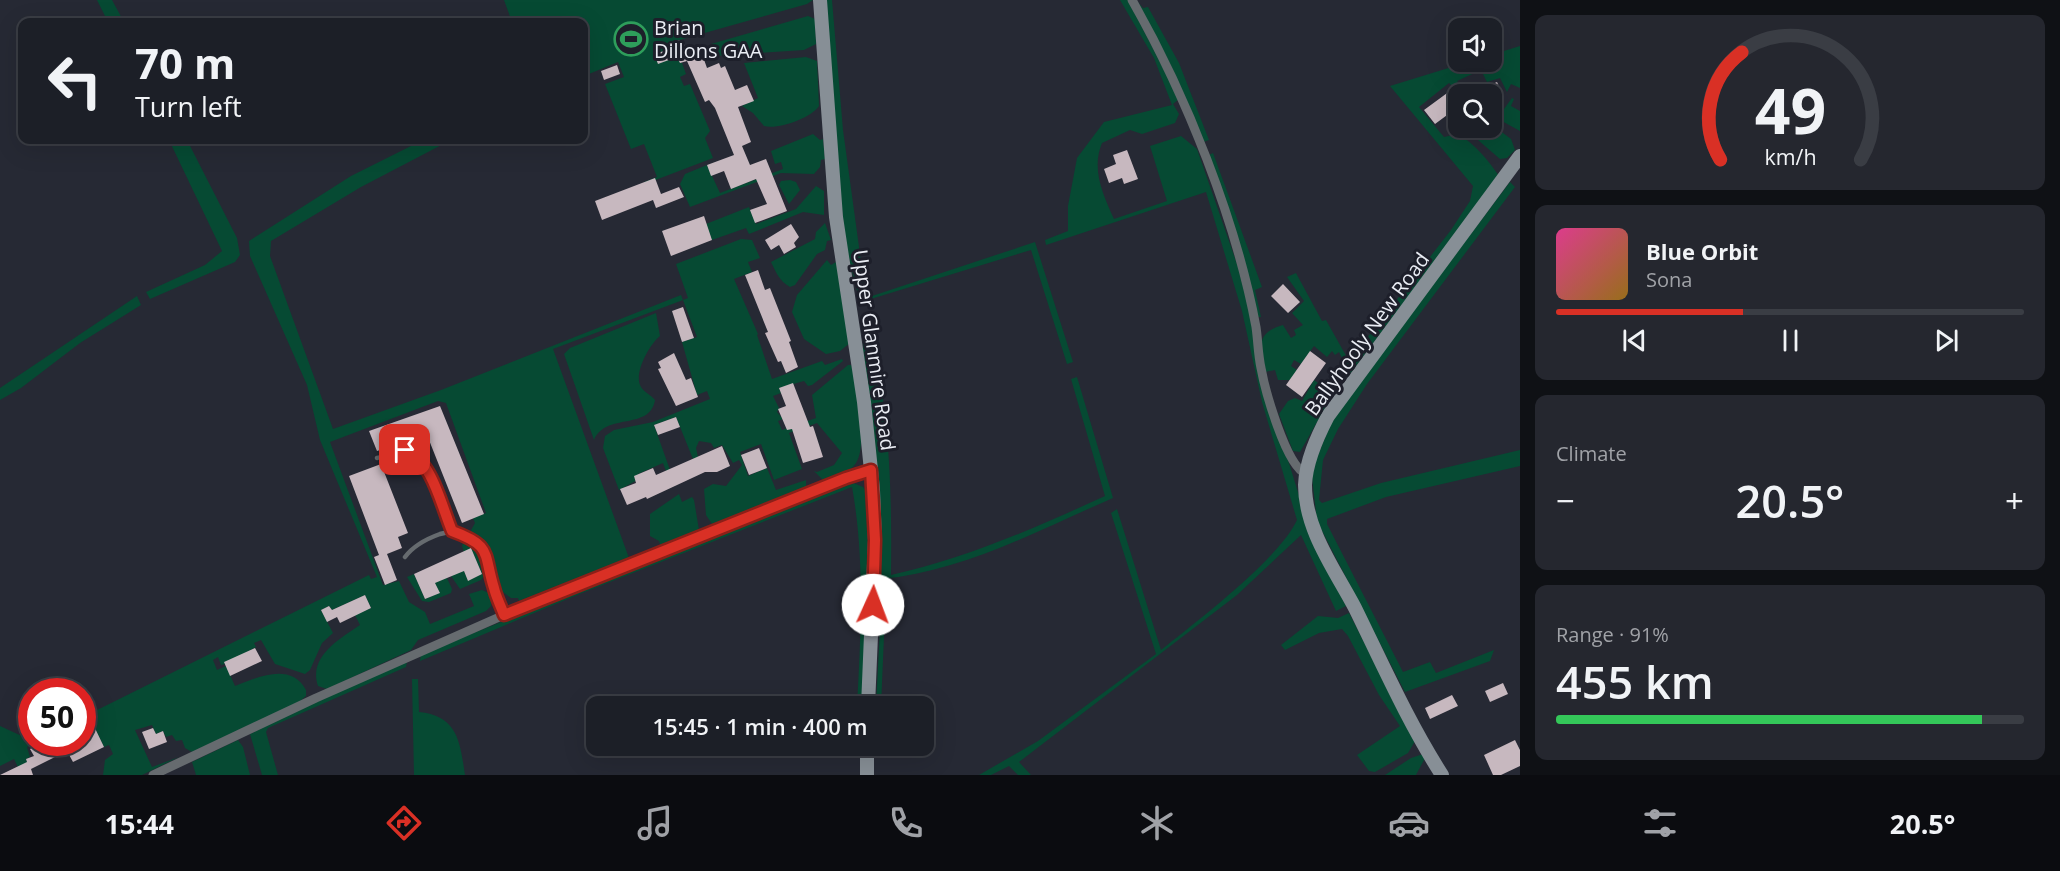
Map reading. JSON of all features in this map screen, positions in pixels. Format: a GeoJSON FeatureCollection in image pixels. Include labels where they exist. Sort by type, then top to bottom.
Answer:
{"type":"FeatureCollection","features":[{"type":"Feature","properties":{"kind":"main road","name":"Upper Glanmire Road"},"geometry":{"type":"LineString","coordinates":[[820,0],[836,217],[864,402],[871,470],[875,540],[868,696]]}},
{"type":"Feature","properties":{"kind":"main road","name":"Ballyhooly New Road"},"geometry":{"type":"LineString","coordinates":[[1442,775],[1406,713],[1323,548],[1307,506],[1306,474],[1316,438],[1328,416],[1520,156]]}},
{"type":"Feature","properties":{"kind":"main road"},"geometry":{"type":"LineString","coordinates":[[867,756],[867,775]]}},
{"type":"Feature","properties":{"kind":"street"},"geometry":{"type":"LineString","coordinates":[[1132,0],[1181,97],[1214,185],[1241,266],[1256,328],[1261,370],[1290,459],[1301,472],[1306,474]]}},
{"type":"Feature","properties":{"kind":"street"},"geometry":{"type":"LineString","coordinates":[[153,775],[316,698],[504,615],[871,470]]}},
{"type":"Feature","properties":{"kind":"lane"},"geometry":{"type":"LineString","coordinates":[[377,458],[405,450],[417,454],[424,465],[452,531]]}},
{"type":"Feature","properties":{"kind":"lane"},"geometry":{"type":"LineString","coordinates":[[405,557],[412,548],[432,537],[452,531],[475,541],[487,555],[493,587],[504,615]]}},
{"type":"Feature","properties":{"kind":"green space"},"geometry":{"type":"Polygon","coordinates":[[[97,0],[112,0],[122,18],[106,18],[97,0]]]}},
{"type":"Feature","properties":{"kind":"green space"},"geometry":{"type":"Polygon","coordinates":[[[504,0],[813,0],[807,4],[662,45],[664,51],[655,54],[677,57],[682,63],[686,74],[680,77],[684,86],[690,84],[710,131],[705,138],[713,158],[645,184],[644,182],[657,177],[644,144],[631,149],[605,84],[624,77],[618,62],[588,74],[588,18],[511,18],[504,0]]]}},
{"type":"Feature","properties":{"kind":"green space"},"geometry":{"type":"Polygon","coordinates":[[[827,0],[832,0],[843,130],[866,298],[1035,242],[1073,362],[1067,364],[1031,250],[861,302],[847,248],[842,212],[830,78],[827,0]]]}},
{"type":"Feature","properties":{"kind":"green space"},"geometry":{"type":"Polygon","coordinates":[[[1120,0],[1128,0],[1179,99],[1173,104],[1179,114],[1175,123],[1142,134],[1130,130],[1102,143],[1098,172],[1106,201],[1114,219],[1167,201],[1150,146],[1181,136],[1197,149],[1238,267],[1288,460],[1314,544],[1346,606],[1336,611],[1301,535],[1237,595],[1019,762],[1031,775],[1018,775],[1009,766],[991,775],[979,775],[1038,741],[1156,654],[1111,513],[1117,509],[1161,650],[1215,607],[1255,571],[1287,536],[1297,520],[1262,402],[1242,311],[1206,192],[1046,245],[1045,240],[1068,231],[1068,206],[1077,158],[1104,122],[1172,105],[1154,58],[1120,0]]]}},
{"type":"Feature","properties":{"kind":"green space"},"geometry":{"type":"Polygon","coordinates":[[[1136,0],[1143,8],[1148,7],[1179,63],[1209,140],[1201,143],[1174,72],[1136,0]]]}},
{"type":"Feature","properties":{"kind":"green space"},"geometry":{"type":"Polygon","coordinates":[[[808,16],[815,19],[816,44],[804,50],[714,56],[711,44],[808,16]]]}},
{"type":"Feature","properties":{"kind":"green space"},"geometry":{"type":"Polygon","coordinates":[[[1520,46],[1520,88],[1511,84],[1507,92],[1500,78],[1487,82],[1482,72],[1502,72],[1502,52],[1520,46]]]}},
{"type":"Feature","properties":{"kind":"green space"},"geometry":{"type":"Polygon","coordinates":[[[806,57],[817,61],[819,106],[809,115],[794,122],[764,126],[753,113],[742,106],[758,98],[744,63],[806,57]]]}},
{"type":"Feature","properties":{"kind":"green space"},"geometry":{"type":"Polygon","coordinates":[[[1448,68],[1448,72],[1477,72],[1457,81],[1460,84],[1449,83],[1419,107],[1444,137],[1463,138],[1486,158],[1499,176],[1350,374],[1339,352],[1335,355],[1332,351],[1327,357],[1314,346],[1301,364],[1294,360],[1291,366],[1297,370],[1290,380],[1278,380],[1275,370],[1265,372],[1261,349],[1264,337],[1267,332],[1283,325],[1291,338],[1296,335],[1294,330],[1303,325],[1292,313],[1304,301],[1287,277],[1296,273],[1322,321],[1326,320],[1349,361],[1451,230],[1470,201],[1473,186],[1390,86],[1448,68]]]}},
{"type":"Feature","properties":{"kind":"green space"},"geometry":{"type":"Polygon","coordinates":[[[1512,98],[1514,99],[1511,106],[1520,111],[1520,131],[1502,121],[1504,109],[1512,98]]]}},
{"type":"Feature","properties":{"kind":"green space"},"geometry":{"type":"Polygon","coordinates":[[[1502,132],[1511,139],[1515,150],[1507,158],[1500,159],[1476,138],[1502,138],[1502,132]]]}},
{"type":"Feature","properties":{"kind":"green space"},"geometry":{"type":"Polygon","coordinates":[[[813,134],[820,140],[823,139],[825,159],[821,160],[820,167],[814,174],[781,173],[690,207],[680,184],[685,174],[707,165],[720,193],[783,169],[781,162],[775,164],[771,151],[813,134]]]}},
{"type":"Feature","properties":{"kind":"green space"},"geometry":{"type":"Polygon","coordinates":[[[171,144],[189,144],[237,238],[240,255],[235,262],[150,299],[146,292],[205,265],[222,251],[171,144]]]}},
{"type":"Feature","properties":{"kind":"green space"},"geometry":{"type":"Polygon","coordinates":[[[415,144],[443,144],[361,187],[271,241],[270,256],[333,429],[441,390],[681,295],[683,300],[553,349],[629,558],[519,601],[518,598],[511,598],[500,590],[490,550],[470,532],[475,523],[473,518],[486,513],[446,403],[438,401],[330,442],[383,585],[399,581],[409,602],[425,612],[430,624],[474,606],[469,594],[482,590],[491,594],[491,606],[486,611],[418,640],[411,650],[327,689],[318,686],[316,676],[321,658],[343,636],[360,625],[355,615],[371,608],[365,595],[332,610],[329,606],[321,610],[333,633],[322,643],[310,670],[305,674],[275,664],[261,640],[254,643],[256,647],[225,664],[221,665],[218,657],[213,660],[217,670],[226,666],[235,686],[274,674],[292,676],[300,681],[306,690],[306,696],[299,702],[192,752],[185,748],[182,740],[176,741],[172,735],[166,737],[163,731],[156,734],[152,725],[135,730],[152,767],[179,757],[142,775],[103,775],[105,760],[113,754],[109,745],[104,747],[96,730],[96,711],[369,575],[371,579],[377,577],[320,440],[307,385],[250,256],[249,241],[351,176],[415,144]]]}},
{"type":"Feature","properties":{"kind":"green space"},"geometry":{"type":"Polygon","coordinates":[[[1213,153],[1262,287],[1255,290],[1261,317],[1257,317],[1207,156],[1213,153]]]}},
{"type":"Feature","properties":{"kind":"green space"},"geometry":{"type":"Polygon","coordinates":[[[781,181],[796,182],[800,190],[789,204],[779,185],[781,181]]]}},
{"type":"Feature","properties":{"kind":"green space"},"geometry":{"type":"Polygon","coordinates":[[[1510,182],[1515,187],[1367,384],[1338,429],[1323,460],[1319,500],[1322,503],[1381,483],[1520,450],[1520,466],[1386,497],[1327,519],[1327,524],[1403,672],[1430,662],[1436,673],[1494,650],[1490,661],[1405,692],[1317,521],[1312,477],[1316,460],[1331,423],[1362,378],[1510,182]]]}},
{"type":"Feature","properties":{"kind":"green space"},"geometry":{"type":"Polygon","coordinates":[[[816,186],[824,191],[824,215],[803,212],[749,234],[746,228],[712,240],[706,224],[749,207],[756,224],[796,209],[816,186]]]}},
{"type":"Feature","properties":{"kind":"green space"},"geometry":{"type":"Polygon","coordinates":[[[825,223],[831,240],[827,241],[825,250],[817,254],[795,285],[790,287],[786,285],[776,273],[771,262],[815,239],[816,232],[825,223]]]}},
{"type":"Feature","properties":{"kind":"green space"},"geometry":{"type":"Polygon","coordinates":[[[741,239],[752,240],[760,258],[748,262],[752,272],[734,279],[758,334],[772,379],[822,361],[825,365],[842,359],[843,361],[812,385],[808,386],[804,381],[779,388],[781,393],[773,396],[779,408],[777,412],[783,419],[778,421],[782,430],[816,418],[812,395],[848,365],[851,365],[857,385],[862,430],[859,455],[853,467],[823,480],[814,471],[817,472],[834,465],[842,453],[817,423],[789,433],[802,469],[774,480],[761,444],[740,452],[748,476],[767,468],[776,490],[806,480],[806,488],[721,523],[712,524],[706,515],[704,489],[713,484],[726,486],[742,465],[739,460],[733,463],[722,445],[714,448],[711,443],[699,441],[696,448],[698,457],[693,459],[676,417],[654,425],[670,470],[666,471],[663,463],[638,474],[639,479],[619,490],[603,448],[605,436],[614,430],[653,422],[710,399],[707,391],[697,395],[682,342],[697,337],[683,300],[688,298],[676,264],[741,239]]]}},
{"type":"Feature","properties":{"kind":"green space"},"geometry":{"type":"Polygon","coordinates":[[[827,260],[831,265],[836,262],[850,343],[840,351],[826,354],[804,339],[792,312],[797,295],[827,260]]]}},
{"type":"Feature","properties":{"kind":"green space"},"geometry":{"type":"Polygon","coordinates":[[[137,296],[141,305],[80,343],[21,388],[0,400],[0,388],[137,296]]]}},
{"type":"Feature","properties":{"kind":"green space"},"geometry":{"type":"Polygon","coordinates":[[[656,313],[660,336],[647,353],[639,375],[641,387],[655,400],[651,409],[637,419],[608,426],[594,440],[564,354],[570,348],[656,313]]]}},
{"type":"Feature","properties":{"kind":"green space"},"geometry":{"type":"Polygon","coordinates":[[[866,317],[885,413],[890,477],[891,575],[974,551],[1027,531],[1105,496],[1071,379],[1077,377],[1113,498],[970,559],[911,575],[881,579],[877,465],[863,351],[863,320],[866,317]]]}},
{"type":"Feature","properties":{"kind":"green space"},"geometry":{"type":"Polygon","coordinates":[[[1314,380],[1333,394],[1300,452],[1293,451],[1279,414],[1288,401],[1295,398],[1302,401],[1314,380]]]}},
{"type":"Feature","properties":{"kind":"green space"},"geometry":{"type":"Polygon","coordinates":[[[851,482],[863,487],[867,493],[863,696],[857,696],[861,624],[860,569],[852,487],[582,593],[420,661],[421,654],[851,482]]]}},
{"type":"Feature","properties":{"kind":"green space"},"geometry":{"type":"Polygon","coordinates":[[[679,494],[682,502],[692,497],[694,500],[699,530],[661,547],[659,541],[650,536],[650,514],[679,494]]]}},
{"type":"Feature","properties":{"kind":"green space"},"geometry":{"type":"Polygon","coordinates":[[[464,540],[475,549],[486,573],[481,580],[460,589],[451,576],[461,564],[468,580],[482,574],[471,549],[464,552],[462,546],[464,540]]]}},
{"type":"Feature","properties":{"kind":"green space"},"geometry":{"type":"Polygon","coordinates":[[[414,574],[425,599],[439,593],[432,576],[447,578],[452,589],[451,593],[429,602],[422,601],[407,577],[414,574]]]}},
{"type":"Feature","properties":{"kind":"green space"},"geometry":{"type":"Polygon","coordinates":[[[882,590],[886,590],[881,696],[877,696],[882,590]]]}},
{"type":"Feature","properties":{"kind":"green space"},"geometry":{"type":"Polygon","coordinates":[[[1349,613],[1415,741],[1408,753],[1375,772],[1369,771],[1357,755],[1400,726],[1379,695],[1348,636],[1342,629],[1319,633],[1285,650],[1281,645],[1318,616],[1338,618],[1349,613]]]}},
{"type":"Feature","properties":{"kind":"green space"},"geometry":{"type":"Polygon","coordinates":[[[407,662],[406,667],[268,728],[266,732],[278,775],[262,775],[250,734],[407,662]]]}},
{"type":"Feature","properties":{"kind":"green space"},"geometry":{"type":"Polygon","coordinates":[[[412,679],[418,679],[419,712],[442,719],[455,733],[459,742],[465,775],[414,775],[412,679]]]}},
{"type":"Feature","properties":{"kind":"green space"},"geometry":{"type":"Polygon","coordinates":[[[0,726],[18,734],[18,756],[30,757],[26,759],[29,767],[18,767],[14,759],[0,766],[0,726]]]}},
{"type":"Feature","properties":{"kind":"green space"},"geometry":{"type":"Polygon","coordinates":[[[238,740],[243,747],[250,775],[196,775],[192,762],[238,740]]]}},
{"type":"Feature","properties":{"kind":"green space"},"geometry":{"type":"Polygon","coordinates":[[[1423,754],[1425,758],[1416,775],[1385,775],[1411,758],[1423,754]]]}},
{"type":"Feature","properties":{"kind":"building"},"geometry":{"type":"Polygon","coordinates":[[[679,40],[683,41],[690,59],[702,54],[707,68],[719,63],[721,68],[725,66],[735,90],[747,85],[754,101],[738,107],[751,142],[742,146],[750,165],[766,159],[787,211],[755,223],[750,210],[767,204],[756,179],[731,189],[724,171],[711,176],[707,165],[734,155],[715,108],[709,100],[705,102],[687,61],[680,63],[677,57],[658,64],[654,54],[664,51],[662,46],[679,40]]]}},
{"type":"Feature","properties":{"kind":"building"},"geometry":{"type":"Polygon","coordinates":[[[617,65],[620,74],[604,80],[601,71],[617,65]]]}},
{"type":"Feature","properties":{"kind":"building"},"geometry":{"type":"Polygon","coordinates":[[[1448,92],[1448,114],[1435,124],[1424,110],[1448,92]]]}},
{"type":"Feature","properties":{"kind":"building"},"geometry":{"type":"Polygon","coordinates":[[[1127,150],[1138,179],[1124,184],[1122,178],[1109,183],[1104,169],[1116,164],[1113,155],[1127,150]]]}},
{"type":"Feature","properties":{"kind":"building"},"geometry":{"type":"Polygon","coordinates":[[[655,178],[661,194],[679,187],[684,197],[656,208],[653,200],[602,220],[595,201],[655,178]]]}},
{"type":"Feature","properties":{"kind":"building"},"geometry":{"type":"Polygon","coordinates":[[[704,216],[712,240],[671,256],[662,231],[704,216]]]}},
{"type":"Feature","properties":{"kind":"building"},"geometry":{"type":"Polygon","coordinates":[[[791,224],[799,237],[794,243],[796,247],[784,254],[779,245],[771,250],[765,240],[791,224]]]}},
{"type":"Feature","properties":{"kind":"building"},"geometry":{"type":"Polygon","coordinates":[[[758,270],[765,290],[770,288],[791,341],[789,342],[798,367],[786,373],[781,361],[778,362],[765,333],[768,332],[745,275],[758,270]]]}},
{"type":"Feature","properties":{"kind":"building"},"geometry":{"type":"Polygon","coordinates":[[[1283,284],[1300,302],[1288,313],[1271,296],[1283,284]]]}},
{"type":"Feature","properties":{"kind":"building"},"geometry":{"type":"Polygon","coordinates":[[[683,307],[694,338],[682,342],[672,311],[683,307]]]}},
{"type":"Feature","properties":{"kind":"building"},"geometry":{"type":"Polygon","coordinates":[[[1310,351],[1326,363],[1302,397],[1286,385],[1310,351]]]}},
{"type":"Feature","properties":{"kind":"building"},"geometry":{"type":"Polygon","coordinates":[[[674,353],[686,380],[691,378],[698,397],[676,406],[658,369],[661,368],[658,362],[674,353]]]}},
{"type":"Feature","properties":{"kind":"building"},"geometry":{"type":"Polygon","coordinates":[[[793,383],[810,427],[813,426],[823,457],[803,463],[792,429],[787,430],[778,409],[786,406],[779,388],[793,383]]]}},
{"type":"Feature","properties":{"kind":"building"},"geometry":{"type":"Polygon","coordinates":[[[440,406],[484,514],[462,523],[427,435],[377,451],[369,431],[440,406]]]}},
{"type":"Feature","properties":{"kind":"building"},"geometry":{"type":"Polygon","coordinates":[[[676,417],[680,427],[658,435],[654,425],[676,417]]]}},
{"type":"Feature","properties":{"kind":"building"},"geometry":{"type":"Polygon","coordinates":[[[722,446],[730,466],[717,472],[705,472],[647,499],[646,497],[627,505],[620,489],[636,483],[634,476],[653,468],[656,475],[722,446]]]}},
{"type":"Feature","properties":{"kind":"building"},"geometry":{"type":"Polygon","coordinates":[[[759,448],[767,468],[749,475],[741,455],[759,448]]]}},
{"type":"Feature","properties":{"kind":"building"},"geometry":{"type":"Polygon","coordinates":[[[381,464],[408,533],[398,537],[402,548],[387,554],[397,580],[385,585],[374,557],[379,555],[349,476],[381,464]]]}},
{"type":"Feature","properties":{"kind":"building"},"geometry":{"type":"Polygon","coordinates":[[[471,548],[482,574],[468,581],[464,571],[435,583],[440,593],[425,599],[414,574],[471,548]]]}},
{"type":"Feature","properties":{"kind":"building"},"geometry":{"type":"Polygon","coordinates":[[[365,595],[371,608],[340,623],[337,617],[327,622],[321,610],[329,606],[332,610],[365,595]]]}},
{"type":"Feature","properties":{"kind":"building"},"geometry":{"type":"Polygon","coordinates":[[[255,648],[262,661],[230,676],[224,662],[255,648]]]}},
{"type":"Feature","properties":{"kind":"building"},"geometry":{"type":"Polygon","coordinates":[[[1503,683],[1508,694],[1490,702],[1485,691],[1503,683]]]}},
{"type":"Feature","properties":{"kind":"building"},"geometry":{"type":"Polygon","coordinates":[[[1452,695],[1458,706],[1430,719],[1425,708],[1452,695]]]}},
{"type":"Feature","properties":{"kind":"building"},"geometry":{"type":"Polygon","coordinates":[[[153,728],[156,734],[163,731],[167,742],[149,749],[142,732],[153,728]]]}},
{"type":"Feature","properties":{"kind":"building"},"geometry":{"type":"Polygon","coordinates":[[[96,730],[104,747],[96,751],[96,730]]]}},
{"type":"Feature","properties":{"kind":"building"},"geometry":{"type":"Polygon","coordinates":[[[1515,740],[1520,750],[1520,766],[1501,775],[1493,775],[1484,755],[1515,740]]]}},
{"type":"Feature","properties":{"kind":"building"},"geometry":{"type":"Polygon","coordinates":[[[34,756],[57,756],[31,769],[33,775],[0,775],[27,762],[26,759],[34,756]]]}},
{"type":"Feature","properties":{"kind":"building"},"geometry":{"type":"Polygon","coordinates":[[[70,756],[85,756],[73,762],[70,756]]]}},
{"type":"Feature","properties":{"kind":"place","name":"Brian Dillons GAA"},"geometry":{"type":"Point","coordinates":[631,39]}},
{"type":"Feature","properties":{"kind":"route"},"geometry":{"type":"LineString","coordinates":[[405,450],[417,454],[424,465],[452,531],[475,541],[487,555],[493,587],[504,615],[871,470],[875,540],[873,605]]}}]}
